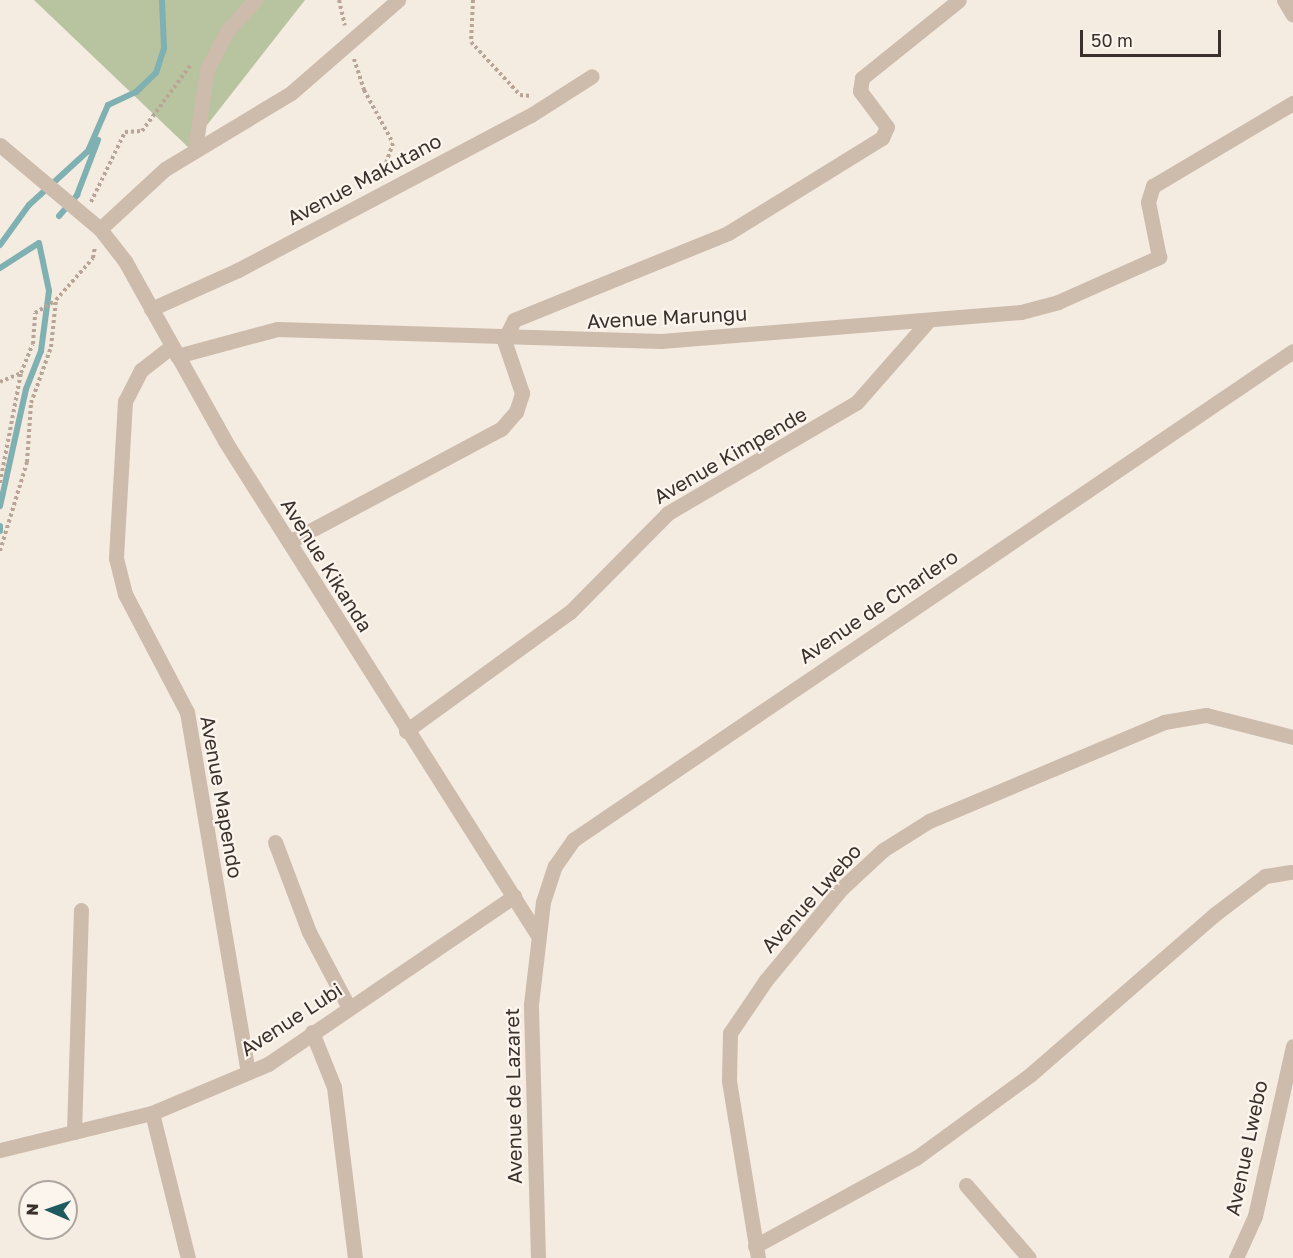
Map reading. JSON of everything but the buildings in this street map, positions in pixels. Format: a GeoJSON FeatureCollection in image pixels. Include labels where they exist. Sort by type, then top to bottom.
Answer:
{"type":"FeatureCollection","features":[{"type":"Feature","properties":{"kind":"street"},"geometry":{"type":"LineString","coordinates":[[195,149],[207,69],[227,31],[255,0]]}},
{"type":"Feature","properties":{"kind":"street"},"geometry":{"type":"LineString","coordinates":[[100,229],[165,169],[291,93],[398,0]]}},
{"type":"Feature","properties":{"kind":"street"},"geometry":{"type":"LineString","coordinates":[[289,542],[501,429],[516,412],[522,393],[504,340],[505,328],[514,320],[728,233],[868,149],[887,127],[860,91],[862,78],[959,0]]}},
{"type":"Feature","properties":{"kind":"street"},"geometry":{"type":"LineString","coordinates":[[1284,0],[1293,15]]}},
{"type":"Feature","properties":{"kind":"street","name":"Avenue Makutano"},"geometry":{"type":"LineString","coordinates":[[151,309],[238,270],[548,104],[591,76]]}},
{"type":"Feature","properties":{"kind":"street","name":"Avenue Marungu"},"geometry":{"type":"LineString","coordinates":[[175,351],[277,329],[504,340],[661,341],[1012,313],[1058,302],[1152,260],[1162,253],[1148,206],[1153,186],[1293,104]]}},
{"type":"Feature","properties":{"kind":"street","name":"Avenue Kikanda"},"geometry":{"type":"LineString","coordinates":[[0,146],[100,229],[151,309],[289,542],[406,731],[537,934]]}},
{"type":"Feature","properties":{"kind":"street","name":"Avenue Kimpende"},"geometry":{"type":"LineString","coordinates":[[406,731],[570,612],[668,513],[857,402],[929,320]]}},
{"type":"Feature","properties":{"kind":"street","name":"Avenue Mapendo"},"geometry":{"type":"LineString","coordinates":[[175,351],[141,370],[124,401],[116,558],[125,594],[187,712],[248,1072]]}},
{"type":"Feature","properties":{"kind":"street","name":"Avenue de Charlero"},"geometry":{"type":"LineString","coordinates":[[537,934],[555,866],[588,827],[1293,351]]}},
{"type":"Feature","properties":{"kind":"street","name":"Avenue Lwebo"},"geometry":{"type":"LineString","coordinates":[[756,1252],[729,1080],[730,1033],[766,980],[858,873],[883,850],[929,821],[1164,722],[1206,715],[1293,737]]}},
{"type":"Feature","properties":{"kind":"street"},"geometry":{"type":"LineString","coordinates":[[275,843],[309,932],[348,1006]]}},
{"type":"Feature","properties":{"kind":"street"},"geometry":{"type":"LineString","coordinates":[[756,1252],[916,1158],[1031,1074],[1215,914],[1265,876],[1291,872]]}},
{"type":"Feature","properties":{"kind":"street","name":"Avenue Lubi"},"geometry":{"type":"LineString","coordinates":[[0,1150],[152,1113],[248,1072],[312,1032],[514,896]]}},
{"type":"Feature","properties":{"kind":"street"},"geometry":{"type":"LineString","coordinates":[[74,1132],[81,910]]}},
{"type":"Feature","properties":{"kind":"street","name":"Avenue de Lazaret"},"geometry":{"type":"LineString","coordinates":[[537,934],[531,1005],[538,1258]]}},
{"type":"Feature","properties":{"kind":"street"},"geometry":{"type":"LineString","coordinates":[[312,1032],[334,1087],[355,1258]]}},
{"type":"Feature","properties":{"kind":"street","name":"Avenue Lwebo"},"geometry":{"type":"LineString","coordinates":[[1236,1258],[1255,1216],[1293,1046]]}},
{"type":"Feature","properties":{"kind":"street"},"geometry":{"type":"LineString","coordinates":[[152,1113],[188,1258]]}},
{"type":"Feature","properties":{"kind":"street"},"geometry":{"type":"LineString","coordinates":[[966,1185],[1029,1258]]}},
{"type":"Feature","properties":{"kind":"path"},"geometry":{"type":"LineString","coordinates":[[339,0],[349,43],[364,90],[393,143],[384,166],[393,187]]}},
{"type":"Feature","properties":{"kind":"path"},"geometry":{"type":"LineString","coordinates":[[473,0],[471,42],[520,94],[537,96],[548,104]]}},
{"type":"Feature","properties":{"kind":"path"},"geometry":{"type":"LineString","coordinates":[[86,217],[125,132],[142,131],[194,62]]}},
{"type":"Feature","properties":{"kind":"path"},"geometry":{"type":"LineString","coordinates":[[0,483],[21,373],[33,344],[35,313],[56,300],[93,258],[100,229]]}},
{"type":"Feature","properties":{"kind":"path"},"geometry":{"type":"LineString","coordinates":[[0,551],[27,462],[32,403],[51,347],[56,300]]}},
{"type":"Feature","properties":{"kind":"path"},"geometry":{"type":"LineString","coordinates":[[0,382],[21,373]]}},
{"type":"Feature","properties":{"kind":"green space"},"geometry":{"type":"Polygon","coordinates":[[[34,0],[305,0],[189,148],[34,0]]]}},
{"type":"Feature","properties":{"kind":"waterway"},"geometry":{"type":"LineString","coordinates":[[0,245],[29,205],[88,151],[108,105],[136,92],[156,73],[164,48],[162,0]]}},
{"type":"Feature","properties":{"kind":"waterway"},"geometry":{"type":"LineString","coordinates":[[59,216],[77,195],[98,140]]}},
{"type":"Feature","properties":{"kind":"waterway"},"geometry":{"type":"LineString","coordinates":[[0,268],[39,243],[49,291],[41,351],[26,389],[0,506]]}},
{"type":"Feature","properties":{"kind":"waterway"},"geometry":{"type":"LineString","coordinates":[[0,526],[0,531]]}}]}
